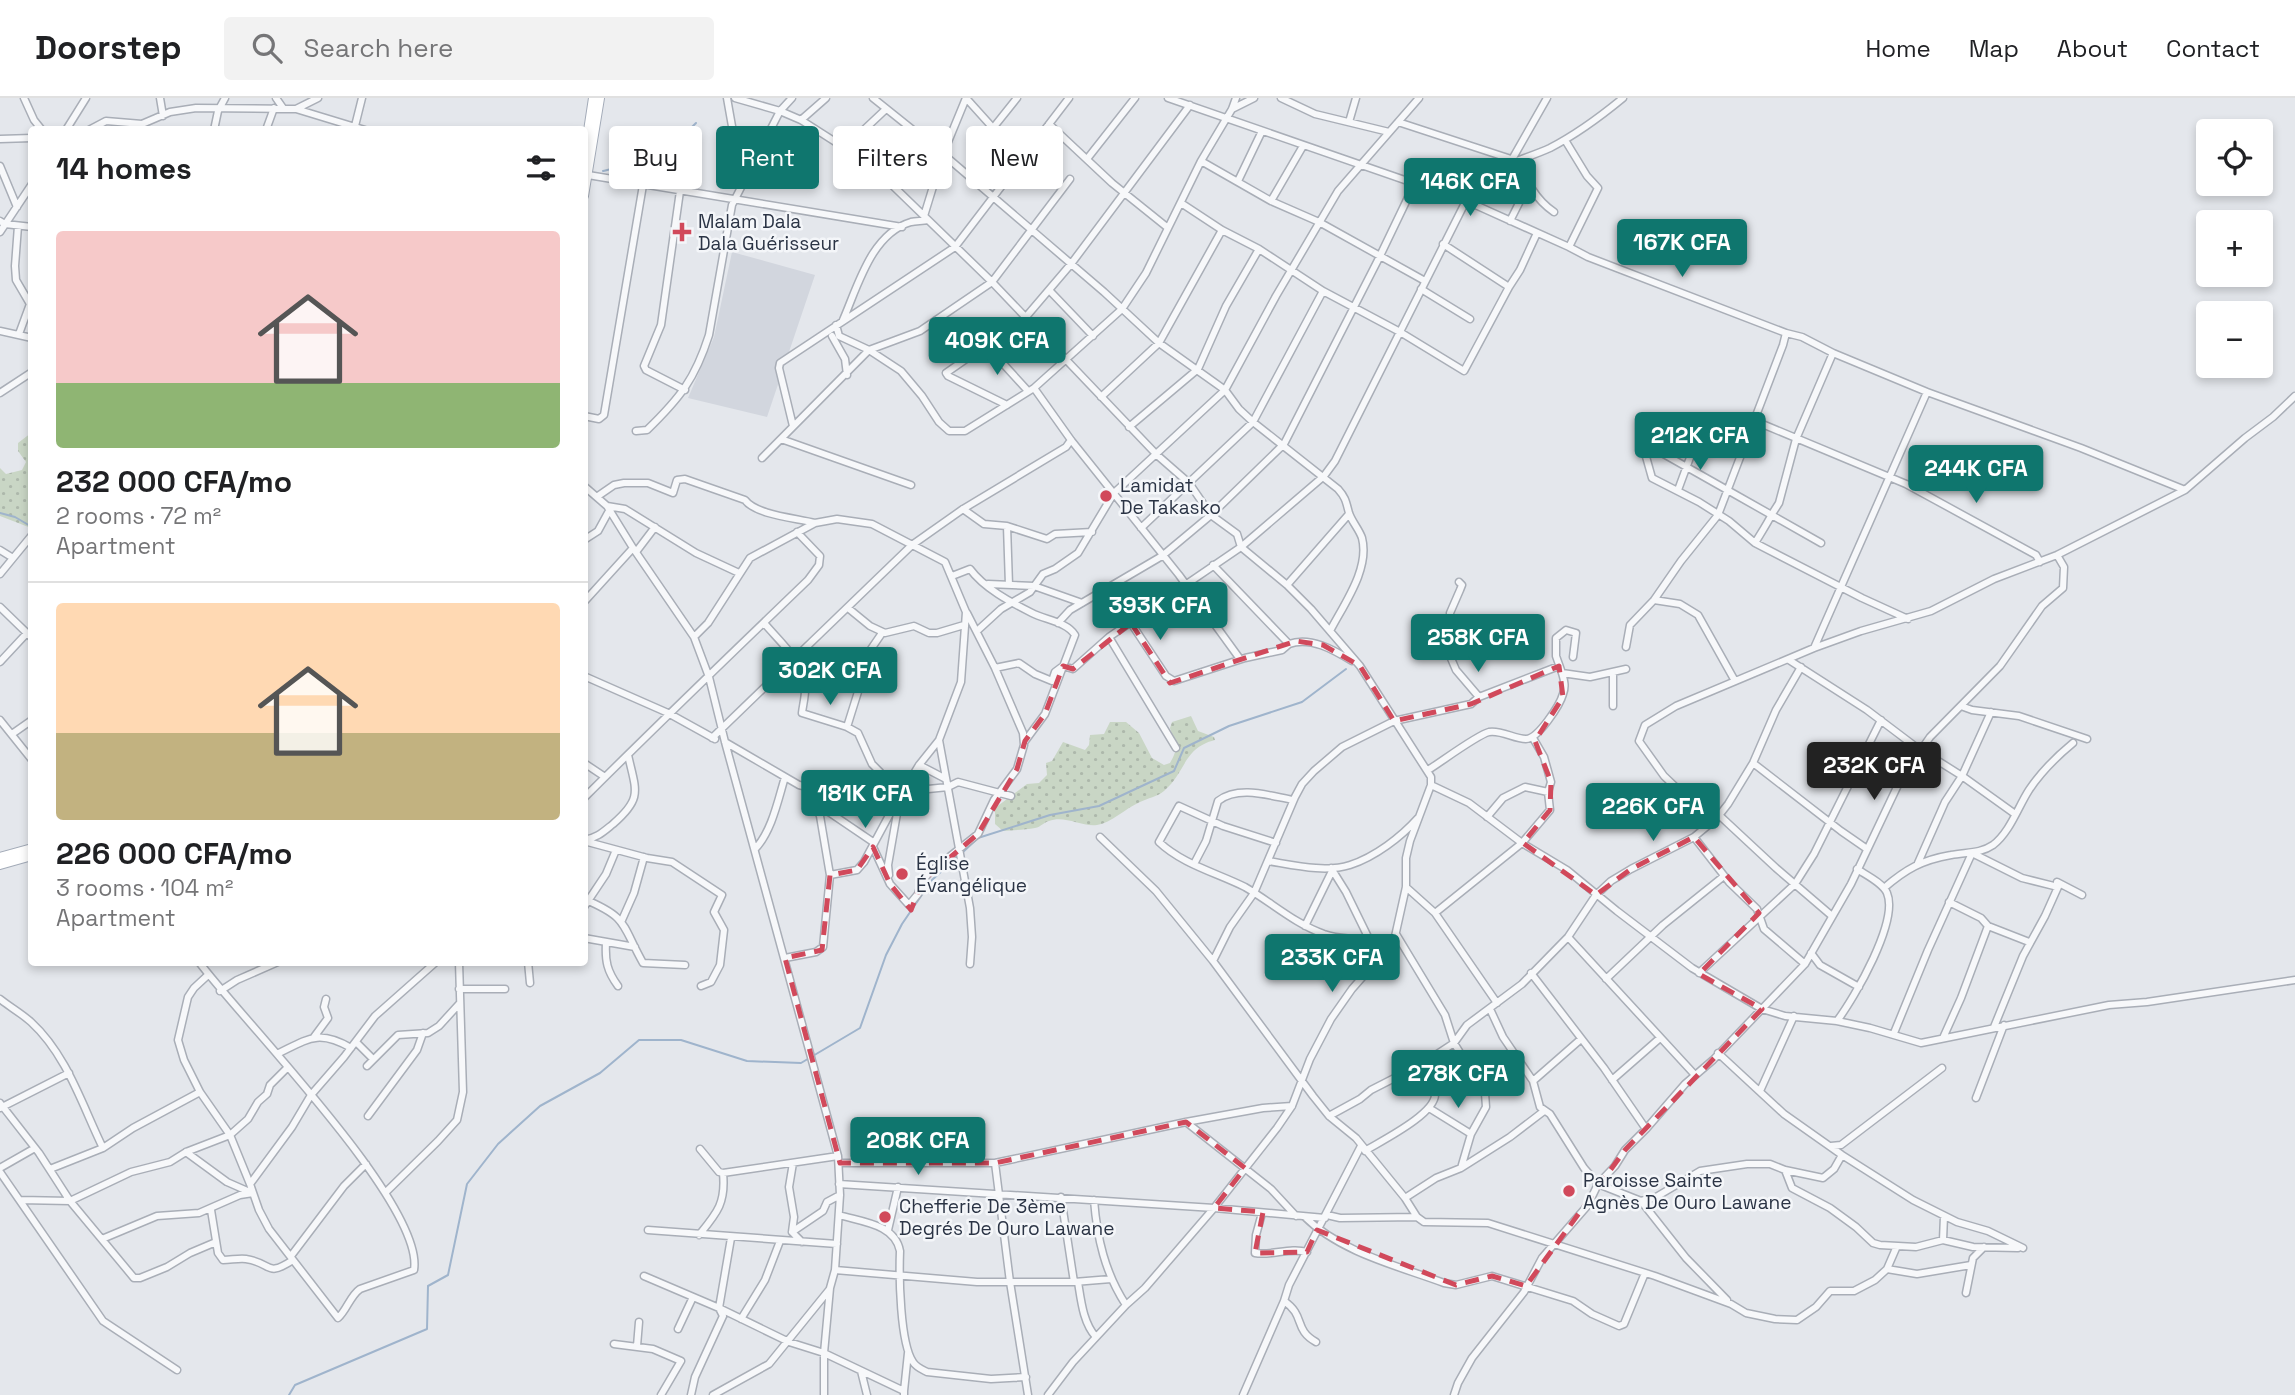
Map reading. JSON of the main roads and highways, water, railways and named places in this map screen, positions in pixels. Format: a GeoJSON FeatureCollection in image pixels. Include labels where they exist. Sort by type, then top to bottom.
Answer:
{"type":"FeatureCollection","features":[{"type":"Feature","properties":{"kind":"main road"},"geometry":{"type":"LineString","coordinates":[[588,131],[593,98]]}},
{"type":"Feature","properties":{"kind":"main road"},"geometry":{"type":"LineString","coordinates":[[588,175],[600,98]]}},
{"type":"Feature","properties":{"kind":"main road"},"geometry":{"type":"LineString","coordinates":[[0,857],[28,849]]}},
{"type":"Feature","properties":{"kind":"main road"},"geometry":{"type":"LineString","coordinates":[[0,865],[28,857]]}},
{"type":"Feature","properties":{"kind":"waterway"},"geometry":{"type":"LineString","coordinates":[[603,171],[654,156],[674,143],[696,123]]}},
{"type":"Feature","properties":{"kind":"waterway"},"geometry":{"type":"LineString","coordinates":[[0,513],[28,525]]}},
{"type":"Feature","properties":{"kind":"waterway"},"geometry":{"type":"LineString","coordinates":[[963,852],[978,838],[1050,815],[1099,806],[1174,771],[1184,748],[1229,726],[1302,702],[1346,669]]}},
{"type":"Feature","properties":{"kind":"waterway"},"geometry":{"type":"LineString","coordinates":[[289,1395],[295,1385],[427,1329],[428,1286],[448,1275],[467,1184],[498,1144],[540,1106],[600,1073],[639,1040],[681,1040],[747,1061],[801,1063],[860,1028],[886,955],[902,924],[932,880],[958,856]]}},
{"type":"Feature","properties":{"kind":"place","name":"Malam Dala Dala Guérisseur"},"geometry":{"type":"Point","coordinates":[682,232]}},
{"type":"Feature","properties":{"kind":"place","name":"Lamidat De Takasko"},"geometry":{"type":"Point","coordinates":[1106,496]}},
{"type":"Feature","properties":{"kind":"place","name":"Église Évangélique"},"geometry":{"type":"Point","coordinates":[902,874]}},
{"type":"Feature","properties":{"kind":"place","name":"Paroisse Sainte Agnès De Ouro Lawane"},"geometry":{"type":"Point","coordinates":[1569,1191]}},
{"type":"Feature","properties":{"kind":"place","name":"Chefferie De 3ème Degrés De Ouro Lawane"},"geometry":{"type":"Point","coordinates":[885,1217]}}]}
